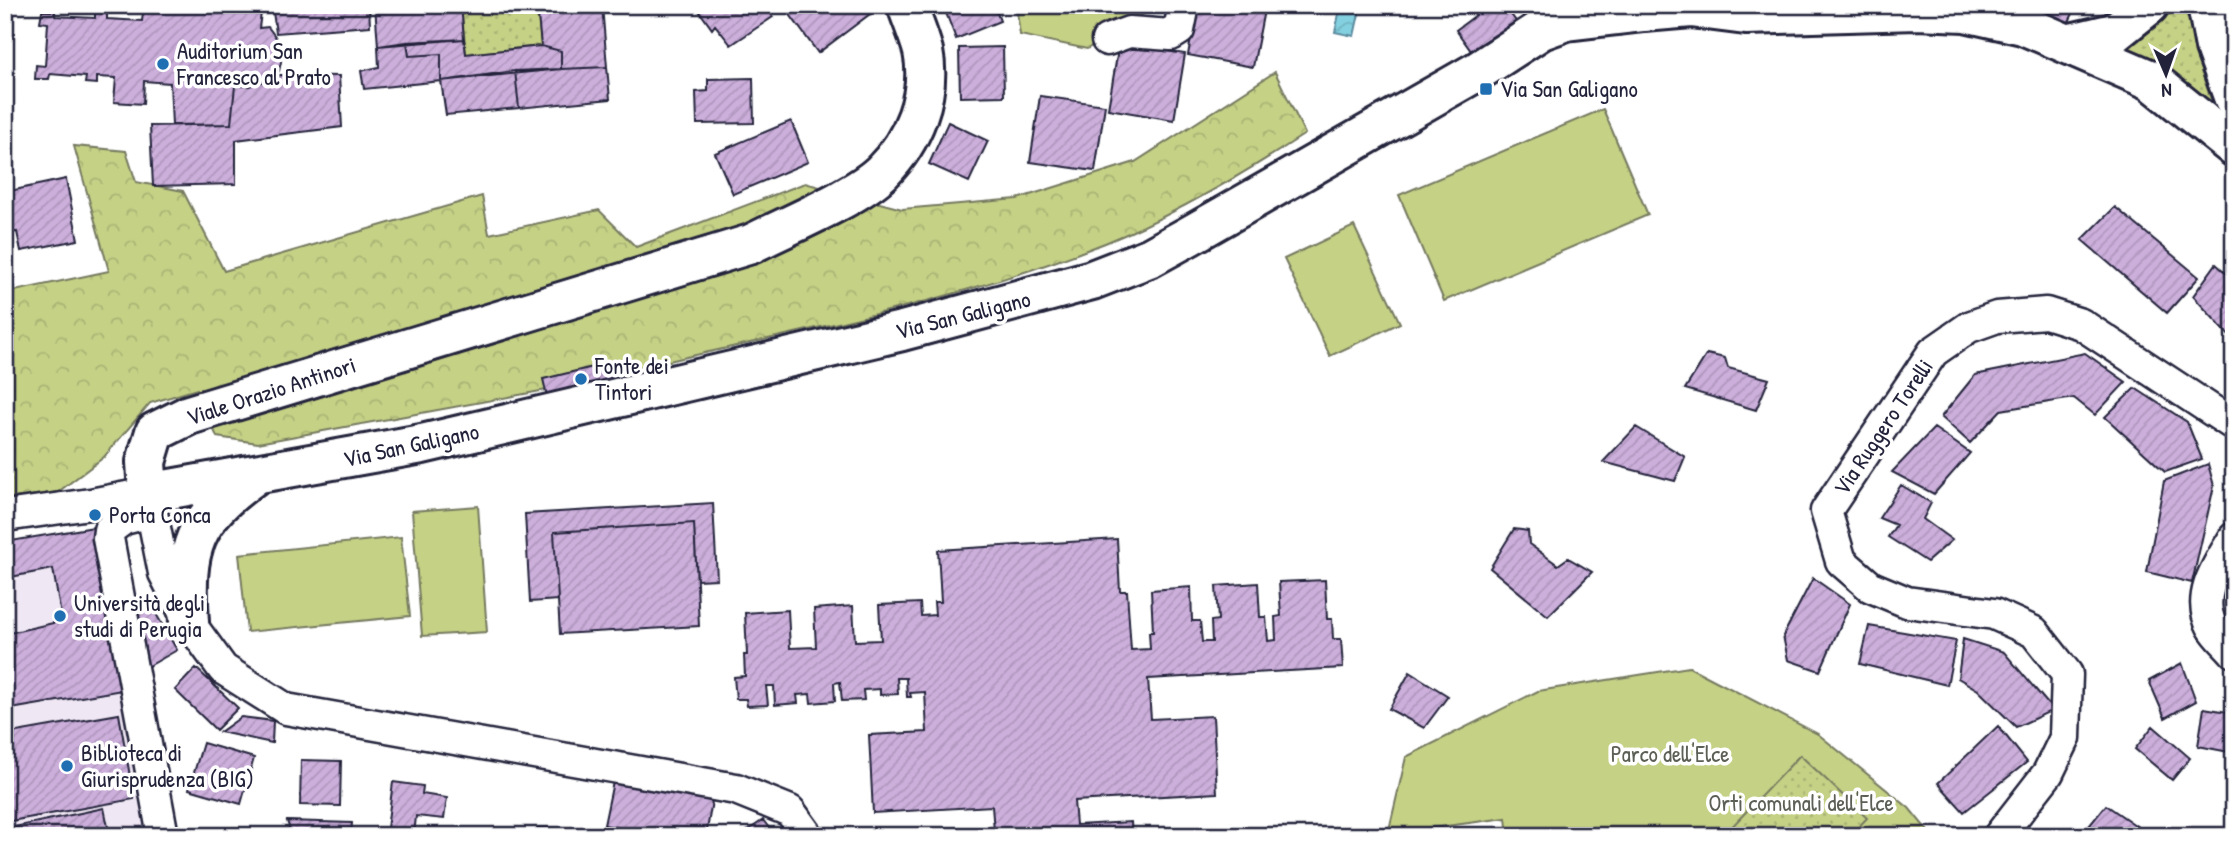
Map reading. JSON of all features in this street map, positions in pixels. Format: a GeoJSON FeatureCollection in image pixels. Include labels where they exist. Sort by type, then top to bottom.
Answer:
{"type":"FeatureCollection","features":[{"type":"Feature","properties":{"kind":"street","name":"Viale Orazio Antinori"},"geometry":{"type":"LineString","coordinates":[[808,836],[790,811],[736,789],[286,709],[223,669],[189,622],[164,573],[150,502],[146,462],[155,432],[189,415],[751,244],[829,205],[881,173],[912,132],[924,96],[923,52],[907,5]]}},
{"type":"Feature","properties":{"kind":"street"},"geometry":{"type":"LineString","coordinates":[[1107,40],[1129,32],[1171,35],[1179,30],[1184,5]]}},
{"type":"Feature","properties":{"kind":"street"},"geometry":{"type":"LineString","coordinates":[[2071,43],[2114,33],[2150,5]]}},
{"type":"Feature","properties":{"kind":"street"},"geometry":{"type":"LineString","coordinates":[[2207,5],[2215,47],[2234,99]]}},
{"type":"Feature","properties":{"kind":"street","name":"Via San Galigano"},"geometry":{"type":"LineString","coordinates":[[150,502],[257,473],[368,455],[462,435],[902,331],[1093,279],[1151,257],[1189,236],[1478,71],[1553,18],[1566,21],[1688,7],[1746,15],[1917,10],[1965,12],[2023,25],[2071,43],[2151,80],[2234,147]]}},
{"type":"Feature","properties":{"kind":"street","name":"Via Ruggero Torelli"},"geometry":{"type":"LineString","coordinates":[[1999,836],[2048,773],[2064,738],[2067,674],[2034,632],[1993,614],[1907,602],[1871,587],[1842,561],[1826,511],[1934,352],[1969,327],[1997,317],[2046,313],[2081,324],[2234,425]]}},
{"type":"Feature","properties":{"kind":"street"},"geometry":{"type":"LineString","coordinates":[[189,622],[186,576],[202,522],[225,496],[257,473]]}},
{"type":"Feature","properties":{"kind":"street"},"geometry":{"type":"LineString","coordinates":[[5,516],[93,503],[150,502]]}},
{"type":"Feature","properties":{"kind":"street"},"geometry":{"type":"LineString","coordinates":[[150,502],[109,530],[108,538],[137,710],[163,836]]}},
{"type":"Feature","properties":{"kind":"street"},"geometry":{"type":"LineString","coordinates":[[2234,538],[2209,583],[2205,601],[2211,626],[2234,652]]}},
{"type":"Feature","properties":{"kind":"shaded area","name":"Università degli studi di Perugia"},"geometry":{"type":"Polygon","coordinates":[[[100,526],[152,836],[5,836],[5,542],[100,526]]]}},
{"type":"Feature","properties":{"kind":"green space"},"geometry":{"type":"Polygon","coordinates":[[[461,5],[537,5],[541,46],[466,54],[461,5]]]}},
{"type":"Feature","properties":{"kind":"green space"},"geometry":{"type":"Polygon","coordinates":[[[1016,5],[1149,5],[1148,11],[1087,49],[1020,35],[1016,5]]]}},
{"type":"Feature","properties":{"kind":"green space"},"geometry":{"type":"Polygon","coordinates":[[[2163,5],[2189,5],[2195,54],[2212,102],[2156,63],[2125,48],[2163,5]]]}},
{"type":"Feature","properties":{"kind":"green space"},"geometry":{"type":"Polygon","coordinates":[[[1275,72],[1305,134],[1232,179],[1157,220],[1045,265],[924,302],[617,373],[614,362],[546,390],[258,443],[217,437],[197,389],[150,403],[104,457],[58,492],[5,499],[5,293],[109,271],[74,146],[126,151],[136,182],[183,191],[224,271],[482,196],[489,234],[599,210],[636,247],[805,183],[902,209],[1017,199],[1135,162],[1275,72]]]}},
{"type":"Feature","properties":{"kind":"green space"},"geometry":{"type":"Polygon","coordinates":[[[1603,109],[1648,215],[1444,301],[1399,195],[1603,109]]]}},
{"type":"Feature","properties":{"kind":"green space"},"geometry":{"type":"Polygon","coordinates":[[[1354,226],[1400,323],[1330,356],[1284,259],[1354,226]]]}},
{"type":"Feature","properties":{"kind":"green space"},"geometry":{"type":"Polygon","coordinates":[[[478,506],[487,632],[422,636],[412,511],[478,506]]]}},
{"type":"Feature","properties":{"kind":"green space"},"geometry":{"type":"Polygon","coordinates":[[[401,537],[410,616],[247,632],[239,554],[401,537]]]}},
{"type":"Feature","properties":{"kind":"green space","name":"Parco dell'Elce"},"geometry":{"type":"Polygon","coordinates":[[[1689,667],[1818,734],[1909,808],[1932,836],[1508,836],[1506,818],[1388,834],[1406,757],[1538,691],[1689,667]]]}},
{"type":"Feature","properties":{"kind":"green space","name":"Orti comunali dell'Elce"},"geometry":{"type":"Polygon","coordinates":[[[1800,755],[1867,818],[1850,836],[1727,836],[1725,834],[1800,755]]]}},
{"type":"Feature","properties":{"kind":"water"},"geometry":{"type":"Polygon","coordinates":[[[1341,5],[1361,5],[1354,36],[1335,32],[1341,5]]]}},
{"type":"Feature","properties":{"kind":"building","name":"Auditorium San Francesco al Prato"},"geometry":{"type":"Polygon","coordinates":[[[144,5],[262,5],[259,28],[268,27],[277,39],[281,62],[279,71],[262,82],[235,86],[231,124],[172,125],[170,83],[144,81],[143,104],[114,102],[116,78],[97,77],[97,84],[85,83],[86,77],[50,74],[49,79],[35,79],[36,65],[45,66],[48,23],[40,22],[42,11],[55,11],[55,16],[95,18],[95,13],[107,13],[107,19],[142,21],[144,5]]]}},
{"type":"Feature","properties":{"kind":"building"},"geometry":{"type":"Polygon","coordinates":[[[272,5],[369,5],[370,26],[276,33],[272,5]]]}},
{"type":"Feature","properties":{"kind":"building"},"geometry":{"type":"Polygon","coordinates":[[[375,5],[461,5],[464,39],[378,46],[375,5]]]}},
{"type":"Feature","properties":{"kind":"building"},"geometry":{"type":"Polygon","coordinates":[[[537,5],[602,5],[607,67],[561,69],[561,51],[541,46],[537,5]]]}},
{"type":"Feature","properties":{"kind":"building"},"geometry":{"type":"Polygon","coordinates":[[[695,5],[766,5],[773,17],[731,45],[715,25],[712,29],[695,5]]]}},
{"type":"Feature","properties":{"kind":"building"},"geometry":{"type":"Polygon","coordinates":[[[783,5],[870,5],[874,11],[818,53],[783,5]]]}},
{"type":"Feature","properties":{"kind":"building"},"geometry":{"type":"Polygon","coordinates":[[[943,5],[994,5],[1000,21],[956,39],[943,5]]]}},
{"type":"Feature","properties":{"kind":"building"},"geometry":{"type":"Polygon","coordinates":[[[1197,5],[1265,5],[1253,67],[1188,55],[1197,5]]]}},
{"type":"Feature","properties":{"kind":"building"},"geometry":{"type":"Polygon","coordinates":[[[1477,5],[1504,5],[1518,24],[1474,55],[1456,30],[1476,15],[1472,9],[1477,5]]]}},
{"type":"Feature","properties":{"kind":"building"},"geometry":{"type":"Polygon","coordinates":[[[1509,5],[1538,5],[1529,19],[1509,5]]]}},
{"type":"Feature","properties":{"kind":"building"},"geometry":{"type":"Polygon","coordinates":[[[2028,5],[2077,5],[2068,24],[2028,5]]]}},
{"type":"Feature","properties":{"kind":"building"},"geometry":{"type":"Polygon","coordinates":[[[464,39],[466,54],[541,46],[561,51],[561,69],[441,81],[441,54],[409,56],[407,42],[464,39]]]}},
{"type":"Feature","properties":{"kind":"building"},"geometry":{"type":"Polygon","coordinates":[[[407,42],[409,56],[441,54],[441,81],[364,89],[361,71],[379,67],[378,46],[407,42]]]}},
{"type":"Feature","properties":{"kind":"building"},"geometry":{"type":"Polygon","coordinates":[[[1119,44],[1185,54],[1174,120],[1108,109],[1119,44]]]}},
{"type":"Feature","properties":{"kind":"building"},"geometry":{"type":"Polygon","coordinates":[[[1003,47],[1004,96],[960,97],[959,48],[1003,47]]]}},
{"type":"Feature","properties":{"kind":"building"},"geometry":{"type":"Polygon","coordinates":[[[607,67],[610,99],[519,108],[515,71],[607,67]]]}},
{"type":"Feature","properties":{"kind":"building"},"geometry":{"type":"Polygon","coordinates":[[[515,71],[519,108],[446,115],[441,81],[515,71]]]}},
{"type":"Feature","properties":{"kind":"building"},"geometry":{"type":"Polygon","coordinates":[[[280,75],[339,76],[342,127],[236,140],[236,184],[153,186],[150,126],[231,124],[235,86],[249,86],[280,75]]]}},
{"type":"Feature","properties":{"kind":"building"},"geometry":{"type":"Polygon","coordinates":[[[753,78],[754,123],[697,124],[696,92],[708,91],[708,79],[753,78]]]}},
{"type":"Feature","properties":{"kind":"building"},"geometry":{"type":"Polygon","coordinates":[[[1040,96],[1105,105],[1095,171],[1030,162],[1040,96]]]}},
{"type":"Feature","properties":{"kind":"building"},"geometry":{"type":"Polygon","coordinates":[[[791,121],[808,162],[733,194],[715,153],[791,121]]]}},
{"type":"Feature","properties":{"kind":"building"},"geometry":{"type":"Polygon","coordinates":[[[948,122],[988,141],[969,182],[929,164],[948,122]]]}},
{"type":"Feature","properties":{"kind":"building"},"geometry":{"type":"Polygon","coordinates":[[[66,179],[78,240],[21,251],[17,232],[5,234],[5,192],[66,179]]]}},
{"type":"Feature","properties":{"kind":"building"},"geometry":{"type":"Polygon","coordinates":[[[2115,207],[2199,277],[2167,313],[2082,240],[2115,207]]]}},
{"type":"Feature","properties":{"kind":"building"},"geometry":{"type":"Polygon","coordinates":[[[2216,264],[2234,280],[2232,339],[2193,296],[2216,264]]]}},
{"type":"Feature","properties":{"kind":"building"},"geometry":{"type":"Polygon","coordinates":[[[2085,353],[2126,382],[2095,415],[2074,398],[2001,410],[1970,443],[1941,417],[1975,375],[2085,353]]]}},
{"type":"Feature","properties":{"kind":"building"},"geometry":{"type":"Polygon","coordinates":[[[1707,354],[1725,358],[1728,368],[1769,379],[1756,410],[1685,389],[1707,354]]]}},
{"type":"Feature","properties":{"kind":"building","name":"Fonte dei Tintori"},"geometry":{"type":"Polygon","coordinates":[[[614,362],[619,379],[547,396],[543,379],[614,362]]]}},
{"type":"Feature","properties":{"kind":"building"},"geometry":{"type":"Polygon","coordinates":[[[2135,388],[2187,422],[2202,459],[2165,472],[2105,417],[2135,388]]]}},
{"type":"Feature","properties":{"kind":"building"},"geometry":{"type":"Polygon","coordinates":[[[1636,427],[1685,457],[1675,481],[1603,462],[1636,427]]]}},
{"type":"Feature","properties":{"kind":"building"},"geometry":{"type":"Polygon","coordinates":[[[1934,428],[1970,453],[1934,494],[1892,472],[1934,428]]]}},
{"type":"Feature","properties":{"kind":"building"},"geometry":{"type":"Polygon","coordinates":[[[2208,464],[2214,486],[2192,583],[2147,572],[2164,481],[2208,464]]]}},
{"type":"Feature","properties":{"kind":"building"},"geometry":{"type":"Polygon","coordinates":[[[1901,485],[1931,503],[1923,519],[1952,540],[1927,562],[1888,537],[1896,525],[1879,518],[1901,485]]]}},
{"type":"Feature","properties":{"kind":"building"},"geometry":{"type":"Polygon","coordinates":[[[713,503],[717,579],[697,580],[694,523],[554,532],[558,600],[530,602],[525,514],[713,503]]]}},
{"type":"Feature","properties":{"kind":"building"},"geometry":{"type":"Polygon","coordinates":[[[694,523],[699,626],[560,634],[554,532],[694,523]]]}},
{"type":"Feature","properties":{"kind":"building"},"geometry":{"type":"Polygon","coordinates":[[[100,526],[128,689],[5,710],[5,634],[62,621],[53,569],[5,578],[5,542],[100,526]]]}},
{"type":"Feature","properties":{"kind":"building"},"geometry":{"type":"Polygon","coordinates":[[[1514,529],[1528,531],[1529,544],[1558,565],[1568,558],[1592,572],[1548,616],[1490,568],[1514,529]]]}},
{"type":"Feature","properties":{"kind":"building"},"geometry":{"type":"Polygon","coordinates":[[[1117,539],[1120,591],[1127,591],[1131,650],[1150,649],[1149,632],[1153,632],[1151,590],[1191,587],[1192,621],[1200,621],[1202,642],[1212,642],[1211,621],[1218,620],[1216,586],[1258,583],[1260,617],[1266,617],[1268,641],[1276,640],[1275,617],[1281,616],[1279,582],[1325,580],[1327,619],[1332,619],[1333,639],[1341,639],[1343,668],[1148,679],[1151,719],[1213,716],[1217,793],[1074,801],[1076,825],[1131,822],[1132,836],[923,836],[994,831],[992,806],[873,813],[869,735],[927,732],[925,692],[910,693],[911,697],[907,697],[906,678],[897,678],[898,694],[880,695],[880,689],[863,690],[864,700],[842,701],[840,682],[834,683],[835,701],[811,703],[810,694],[797,695],[798,703],[775,705],[774,686],[766,686],[768,705],[747,706],[746,699],[736,699],[734,677],[745,676],[745,613],[788,610],[790,648],[816,647],[814,609],[853,606],[855,641],[881,640],[879,605],[920,603],[921,616],[935,615],[934,602],[941,602],[938,550],[1117,539]]]}},
{"type":"Feature","properties":{"kind":"building"},"geometry":{"type":"Polygon","coordinates":[[[1813,578],[1850,604],[1820,671],[1788,660],[1783,636],[1813,578]]]}},
{"type":"Feature","properties":{"kind":"building"},"geometry":{"type":"Polygon","coordinates":[[[152,607],[177,650],[149,666],[124,623],[152,607]]]}},
{"type":"Feature","properties":{"kind":"building"},"geometry":{"type":"Polygon","coordinates":[[[1869,626],[1956,641],[1947,685],[1860,664],[1869,626]]]}},
{"type":"Feature","properties":{"kind":"building"},"geometry":{"type":"Polygon","coordinates":[[[1963,639],[2004,652],[2053,710],[2016,727],[1978,690],[1958,678],[1963,639]]]}},
{"type":"Feature","properties":{"kind":"building"},"geometry":{"type":"Polygon","coordinates":[[[2182,663],[2196,701],[2165,718],[2149,681],[2182,663]]]}},
{"type":"Feature","properties":{"kind":"building"},"geometry":{"type":"Polygon","coordinates":[[[196,668],[238,708],[216,730],[175,690],[196,668]]]}},
{"type":"Feature","properties":{"kind":"building"},"geometry":{"type":"Polygon","coordinates":[[[1410,672],[1448,696],[1424,728],[1389,709],[1410,672]]]}},
{"type":"Feature","properties":{"kind":"building"},"geometry":{"type":"Polygon","coordinates":[[[2204,708],[2234,713],[2234,753],[2198,746],[2204,708]]]}},
{"type":"Feature","properties":{"kind":"building","name":"Biblioteca di Giurisprudenza (BIG)"},"geometry":{"type":"Polygon","coordinates":[[[119,714],[134,799],[5,822],[5,734],[119,714]]]}},
{"type":"Feature","properties":{"kind":"building"},"geometry":{"type":"Polygon","coordinates":[[[241,717],[273,721],[272,743],[220,732],[241,717]]]}},
{"type":"Feature","properties":{"kind":"building"},"geometry":{"type":"Polygon","coordinates":[[[1998,726],[2027,762],[1964,812],[1938,783],[1998,726]]]}},
{"type":"Feature","properties":{"kind":"building"},"geometry":{"type":"Polygon","coordinates":[[[2153,726],[2190,758],[2172,780],[2135,749],[2153,726]]]}},
{"type":"Feature","properties":{"kind":"building"},"geometry":{"type":"Polygon","coordinates":[[[203,743],[254,758],[241,804],[189,789],[203,743]]]}},
{"type":"Feature","properties":{"kind":"building"},"geometry":{"type":"Polygon","coordinates":[[[301,760],[341,761],[340,806],[300,805],[301,760]]]}},
{"type":"Feature","properties":{"kind":"building"},"geometry":{"type":"Polygon","coordinates":[[[393,782],[423,786],[422,794],[447,798],[444,819],[416,816],[414,836],[386,836],[393,782]]]}},
{"type":"Feature","properties":{"kind":"building"},"geometry":{"type":"Polygon","coordinates":[[[613,782],[712,801],[706,836],[663,836],[604,825],[613,782]]]}},
{"type":"Feature","properties":{"kind":"building"},"geometry":{"type":"Polygon","coordinates":[[[2106,805],[2151,836],[2081,836],[2106,805]]]}},
{"type":"Feature","properties":{"kind":"building"},"geometry":{"type":"Polygon","coordinates":[[[104,808],[110,836],[5,836],[5,829],[104,808]]]}},
{"type":"Feature","properties":{"kind":"building"},"geometry":{"type":"Polygon","coordinates":[[[763,820],[775,836],[740,836],[763,820]]]}},
{"type":"Feature","properties":{"kind":"building"},"geometry":{"type":"Polygon","coordinates":[[[287,821],[352,823],[351,836],[292,836],[287,821]]]}},
{"type":"Feature","properties":{"kind":"building"},"geometry":{"type":"Polygon","coordinates":[[[537,828],[587,829],[587,836],[537,836],[537,828]]]}},
{"type":"Feature","properties":{"kind":"place","name":"Auditorium San Francesco al Prato"},"geometry":{"type":"Point","coordinates":[163,64]}},
{"type":"Feature","properties":{"kind":"place","name":"Via San Galigano"},"geometry":{"type":"Point","coordinates":[1486,89]}},
{"type":"Feature","properties":{"kind":"place","name":"Fonte dei Tintori"},"geometry":{"type":"Point","coordinates":[581,379]}},
{"type":"Feature","properties":{"kind":"place","name":"Porta Conca"},"geometry":{"type":"Point","coordinates":[95,515]}},
{"type":"Feature","properties":{"kind":"place","name":"Università degli studi di Perugia"},"geometry":{"type":"Point","coordinates":[60,616]}},
{"type":"Feature","properties":{"kind":"place","name":"Biblioteca di Giurisprudenza (BIG)"},"geometry":{"type":"Point","coordinates":[67,766]}}]}
